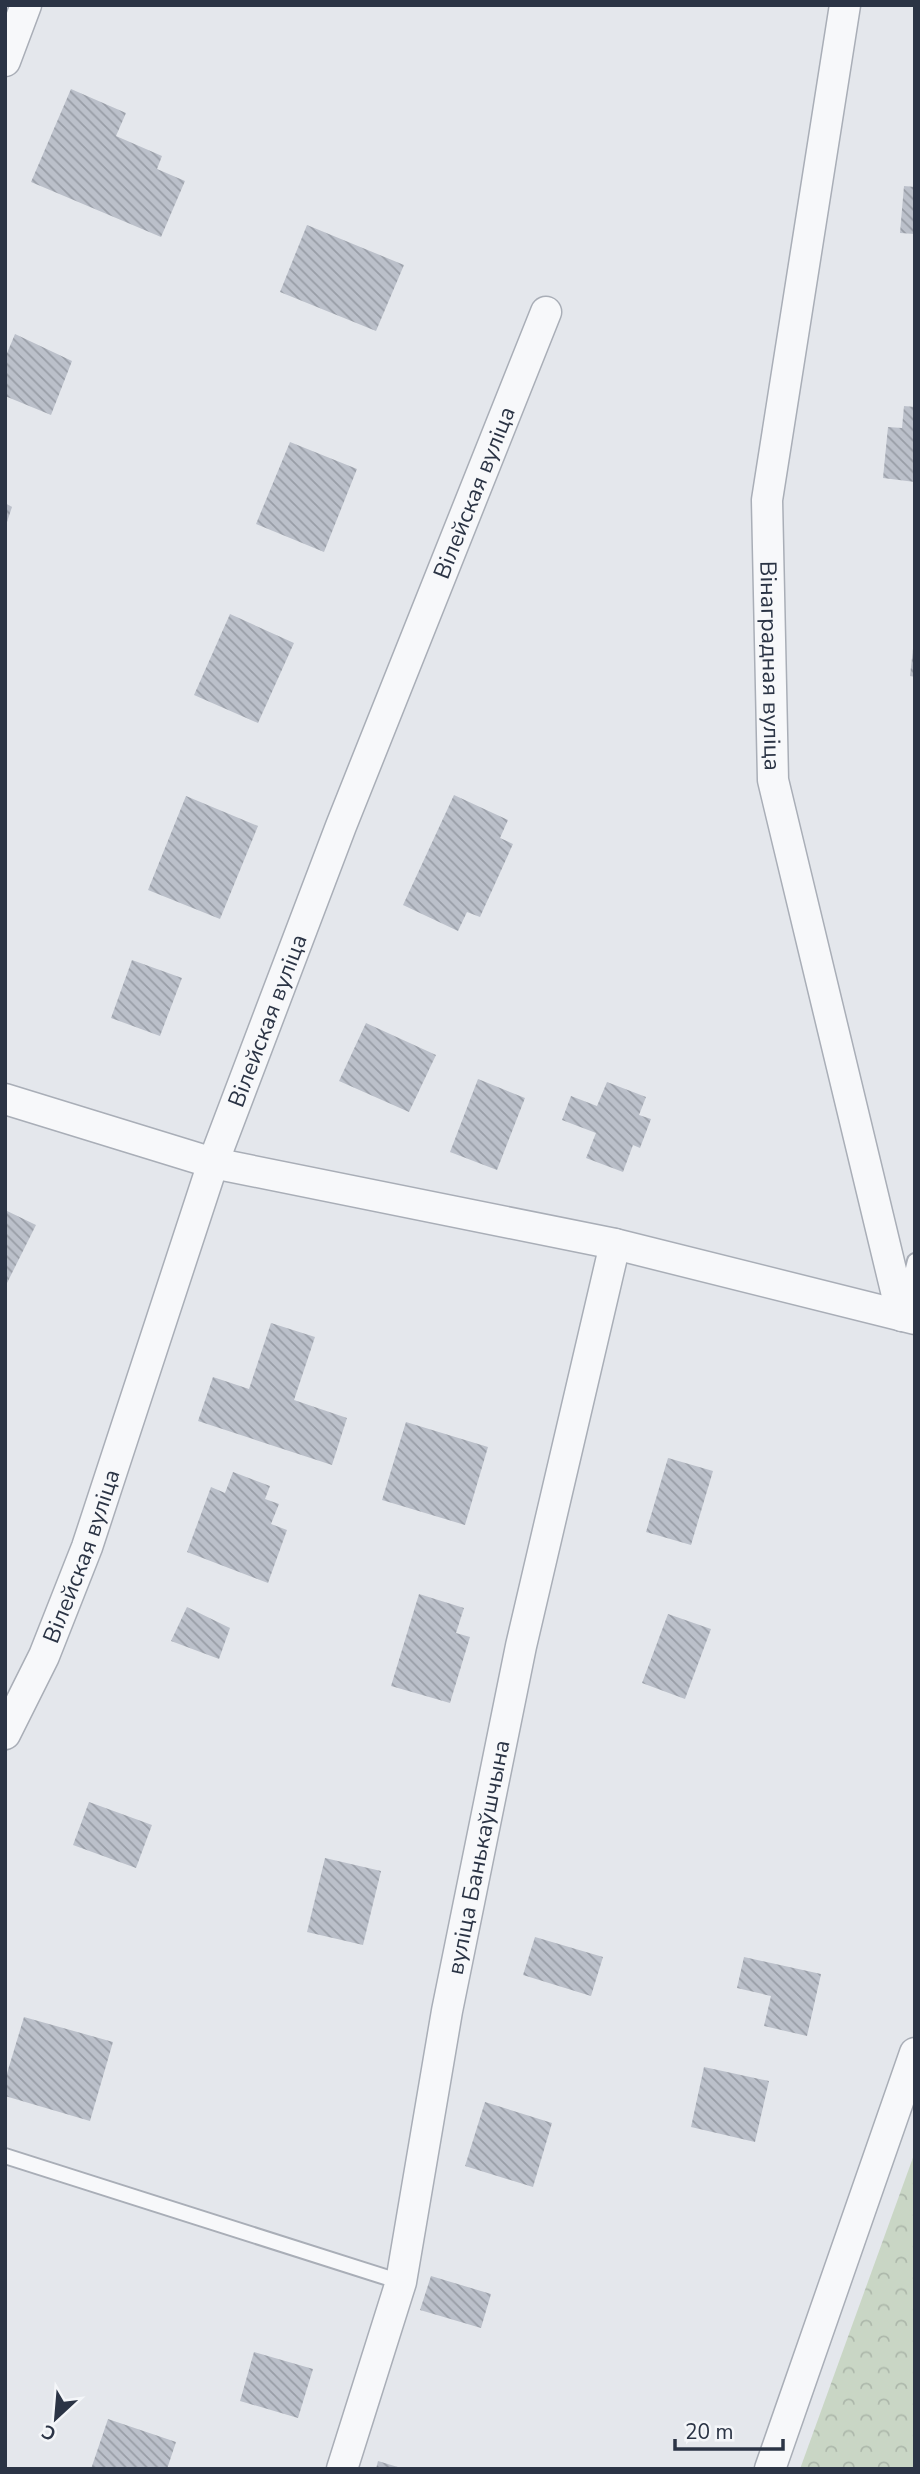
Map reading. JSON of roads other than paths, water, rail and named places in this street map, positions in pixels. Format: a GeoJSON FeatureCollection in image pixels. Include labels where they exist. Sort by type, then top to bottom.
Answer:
{"type":"FeatureCollection","features":[{"type":"Feature","properties":{"kind":"street"},"geometry":{"type":"LineString","coordinates":[[5,61],[26,5]]}},
{"type":"Feature","properties":{"kind":"street","name":"Вінаградная вуліца"},"geometry":{"type":"LineString","coordinates":[[845,5],[767,500],[773,780],[908,1318]]}},
{"type":"Feature","properties":{"kind":"street","name":"Вілейская вуліца"},"geometry":{"type":"LineString","coordinates":[[5,1734],[44,1656],[87,1547],[213,1163],[341,826],[546,312]]}},
{"type":"Feature","properties":{"kind":"street"},"geometry":{"type":"LineString","coordinates":[[5,1099],[213,1163],[615,1244],[908,1318]]}},
{"type":"Feature","properties":{"kind":"street","name":"вуліца Банькаўшчына"},"geometry":{"type":"LineString","coordinates":[[342,2469],[401,2282],[447,2011],[521,1646],[615,1244]]}},
{"type":"Feature","properties":{"kind":"street"},"geometry":{"type":"LineString","coordinates":[[770,2469],[915,2053]]}},
{"type":"Feature","properties":{"kind":"lane"},"geometry":{"type":"LineString","coordinates":[[908,1318],[915,1261]]}},
{"type":"Feature","properties":{"kind":"lane"},"geometry":{"type":"LineString","coordinates":[[5,2155],[401,2282]]}}]}
